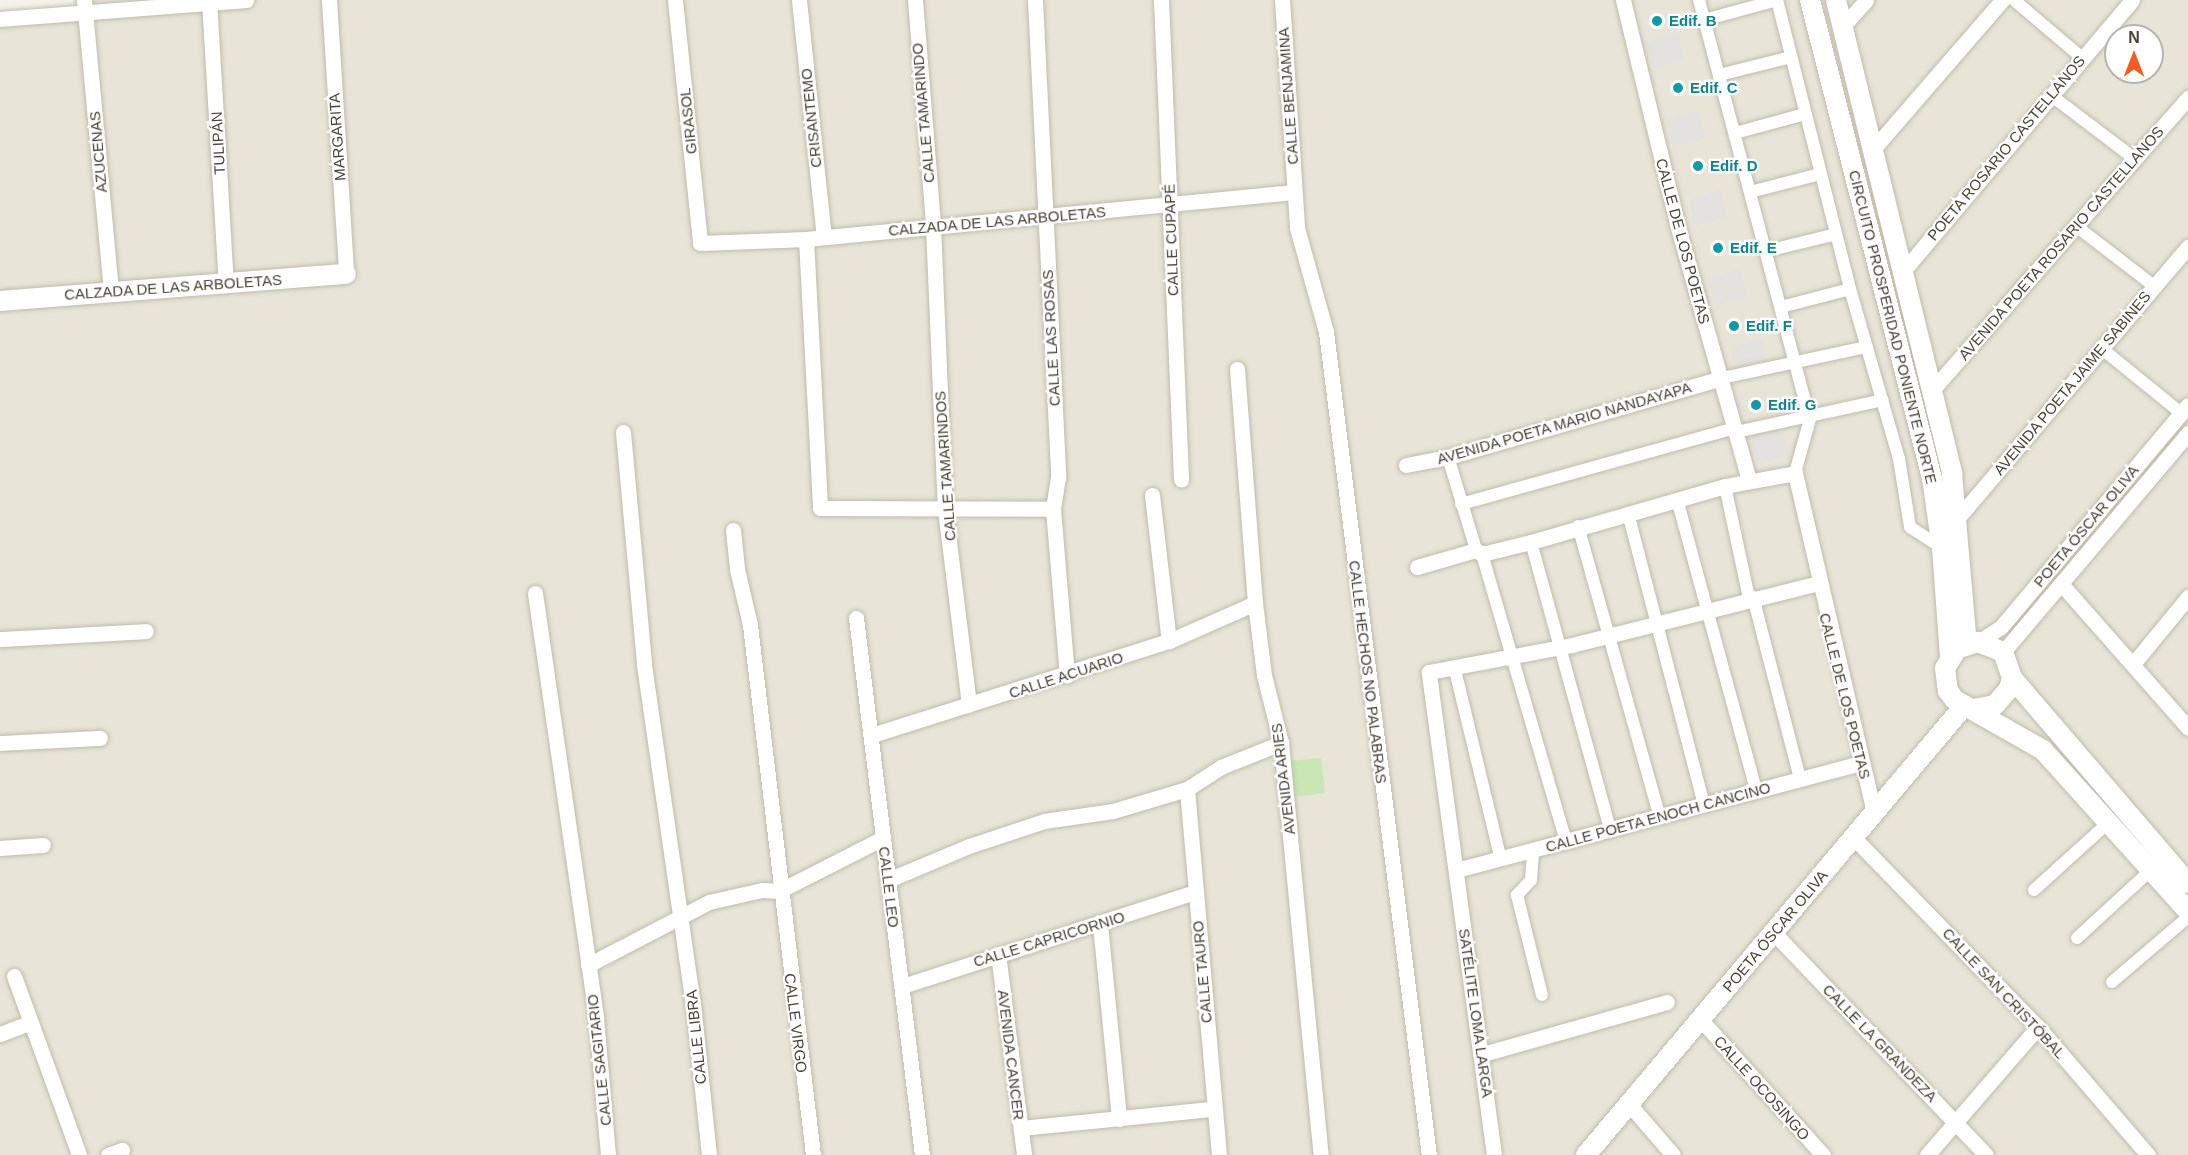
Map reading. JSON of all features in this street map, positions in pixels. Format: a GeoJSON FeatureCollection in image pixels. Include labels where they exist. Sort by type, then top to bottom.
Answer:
{"type":"FeatureCollection","features":[{"type":"Feature","properties":{"kind":"street"},"geometry":{"type":"LineString","coordinates":[[0,19],[85,6],[246,0]]}},
{"type":"Feature","properties":{"kind":"street","name":"MARGARITA"},"geometry":{"type":"LineString","coordinates":[[328,0],[346,274]]}},
{"type":"Feature","properties":{"kind":"street","name":"GIRASOL"},"geometry":{"type":"LineString","coordinates":[[675,0],[700,243]]}},
{"type":"Feature","properties":{"kind":"street","name":"CRISANTEMO"},"geometry":{"type":"LineString","coordinates":[[799,0],[824,236]]}},
{"type":"Feature","properties":{"kind":"street","name":"CALLE TAMARINDO"},"geometry":{"type":"LineString","coordinates":[[915,0],[933,225]]}},
{"type":"Feature","properties":{"kind":"street","name":"CALLE LAS ROSAS"},"geometry":{"type":"LineString","coordinates":[[1035,0],[1058,477],[1053,509],[1067,675]]}},
{"type":"Feature","properties":{"kind":"street","name":"CALLE CUPAPÉ"},"geometry":{"type":"LineString","coordinates":[[1161,0],[1181,480]]}},
{"type":"Feature","properties":{"kind":"street","name":"CALLE BENJAMINA"},"geometry":{"type":"LineString","coordinates":[[1282,0],[1294,192]]}},
{"type":"Feature","properties":{"kind":"street","name":"CALLE DE LOS POETAS"},"geometry":{"type":"LineString","coordinates":[[1623,0],[1677,224],[1749,481]]}},
{"type":"Feature","properties":{"kind":"street"},"geometry":{"type":"LineString","coordinates":[[1417,567],[1531,542],[1578,526],[1725,486],[1795,473],[1810,419],[1699,0]]}},
{"type":"Feature","properties":{"kind":"street"},"geometry":{"type":"LineString","coordinates":[[1704,20],[1777,0],[1850,289],[1899,459],[1910,527],[1942,548]]}},
{"type":"Feature","properties":{"kind":"street","name":"CIRCUITO PROSPERIDAD PONIENTE NORTE"},"geometry":{"type":"LineString","coordinates":[[1810,0],[1916,408],[1942,548],[1950,658]]}},
{"type":"Feature","properties":{"kind":"street","name":"CIRCUITO PROSPERIDAD PONIENTE NORTE"},"geometry":{"type":"LineString","coordinates":[[1836,0],[1904,270],[1952,474],[1973,643]]}},
{"type":"Feature","properties":{"kind":"street"},"geometry":{"type":"LineString","coordinates":[[1842,27],[1866,0]]}},
{"type":"Feature","properties":{"kind":"street"},"geometry":{"type":"LineString","coordinates":[[1874,148],[2002,0]]}},
{"type":"Feature","properties":{"kind":"street"},"geometry":{"type":"LineString","coordinates":[[2014,0],[2081,57]]}},
{"type":"Feature","properties":{"kind":"street","name":"POETA ROSARIO CASTELLANOS"},"geometry":{"type":"LineString","coordinates":[[1904,270],[2052,96],[2081,57],[2132,0]]}},
{"type":"Feature","properties":{"kind":"street","name":"TULIPÁN"},"geometry":{"type":"LineString","coordinates":[[209,1],[226,283]]}},
{"type":"Feature","properties":{"kind":"street","name":"AZUCENAS"},"geometry":{"type":"LineString","coordinates":[[85,6],[111,292]]}},
{"type":"Feature","properties":{"kind":"street"},"geometry":{"type":"LineString","coordinates":[[1719,75],[1791,57]]}},
{"type":"Feature","properties":{"kind":"street"},"geometry":{"type":"LineString","coordinates":[[2052,96],[2135,159]]}},
{"type":"Feature","properties":{"kind":"street","name":"AVENIDA POETA ROSARIO CASTELLANOS"},"geometry":{"type":"LineString","coordinates":[[1933,389],[2188,98]]}},
{"type":"Feature","properties":{"kind":"street"},"geometry":{"type":"LineString","coordinates":[[1735,133],[1805,114]]}},
{"type":"Feature","properties":{"kind":"street"},"geometry":{"type":"LineString","coordinates":[[1750,192],[1820,174]]}},
{"type":"Feature","properties":{"kind":"street","name":"CALZADA DE LAS ARBOLETAS"},"geometry":{"type":"LineString","coordinates":[[700,243],[806,239],[933,225],[1170,206],[1294,192]]}},
{"type":"Feature","properties":{"kind":"street","name":"CALLE HECHOS NO PALABRAS"},"geometry":{"type":"LineString","coordinates":[[1294,192],[1297,228],[1326,332],[1429,1155]]}},
{"type":"Feature","properties":{"kind":"street","name":"CALLE TAMARINDOS"},"geometry":{"type":"LineString","coordinates":[[933,225],[945,509],[969,705]]}},
{"type":"Feature","properties":{"kind":"street"},"geometry":{"type":"LineString","coordinates":[[2076,226],[2154,286]]}},
{"type":"Feature","properties":{"kind":"street"},"geometry":{"type":"LineString","coordinates":[[1767,251],[1836,234]]}},
{"type":"Feature","properties":{"kind":"street"},"geometry":{"type":"LineString","coordinates":[[806,239],[820,508],[1053,509]]}},
{"type":"Feature","properties":{"kind":"street","name":"AVENIDA POETA JAIME SABINES"},"geometry":{"type":"LineString","coordinates":[[1957,519],[2188,247]]}},
{"type":"Feature","properties":{"kind":"street","name":"CALZADA DE LAS ARBOLETAS"},"geometry":{"type":"LineString","coordinates":[[0,301],[346,274]]}},
{"type":"Feature","properties":{"kind":"street"},"geometry":{"type":"LineString","coordinates":[[1780,307],[1850,289]]}},
{"type":"Feature","properties":{"kind":"street"},"geometry":{"type":"LineString","coordinates":[[1722,378],[1867,347]]}},
{"type":"Feature","properties":{"kind":"street"},"geometry":{"type":"LineString","coordinates":[[2101,348],[2184,409]]}},
{"type":"Feature","properties":{"kind":"street","name":"AVENIDA ARIES"},"geometry":{"type":"LineString","coordinates":[[1237,369],[1255,603],[1264,675],[1281,743],[1321,1155]]}},
{"type":"Feature","properties":{"kind":"street","name":"AVENIDA POETA MARIO NANDAYAPA"},"geometry":{"type":"LineString","coordinates":[[1406,465],[1448,457],[1722,378]]}},
{"type":"Feature","properties":{"kind":"street"},"geometry":{"type":"LineString","coordinates":[[1461,504],[1735,430],[1810,419],[1882,400]]}},
{"type":"Feature","properties":{"kind":"street","name":"POETA ÓSCAR OLIVA"},"geometry":{"type":"LineString","coordinates":[[1973,643],[2001,627],[2184,409]]}},
{"type":"Feature","properties":{"kind":"street","name":"CALLE LIBRA"},"geometry":{"type":"LineString","coordinates":[[623,432],[644,665],[681,919],[708,1155]]}},
{"type":"Feature","properties":{"kind":"street","name":"POETA ÓSCAR OLIVA"},"geometry":{"type":"LineString","coordinates":[[2003,652],[2063,586],[2188,433]]}},
{"type":"Feature","properties":{"kind":"street"},"geometry":{"type":"LineString","coordinates":[[1448,457],[1566,841]]}},
{"type":"Feature","properties":{"kind":"street","name":"CALLE DE LOS POETAS"},"geometry":{"type":"LineString","coordinates":[[1795,473],[1818,583],[1874,813]]}},
{"type":"Feature","properties":{"kind":"street"},"geometry":{"type":"LineString","coordinates":[[1725,486],[1751,598],[1800,779]]}},
{"type":"Feature","properties":{"kind":"street"},"geometry":{"type":"LineString","coordinates":[[1152,495],[1168,641]]}},
{"type":"Feature","properties":{"kind":"street"},"geometry":{"type":"LineString","coordinates":[[1677,499],[1756,790]]}},
{"type":"Feature","properties":{"kind":"street"},"geometry":{"type":"LineString","coordinates":[[1628,513],[1659,622],[1704,804]]}},
{"type":"Feature","properties":{"kind":"street"},"geometry":{"type":"LineString","coordinates":[[1578,526],[1659,815]]}},
{"type":"Feature","properties":{"kind":"street","name":"CALLE VIRGO"},"geometry":{"type":"LineString","coordinates":[[733,530],[737,569],[750,625],[779,891],[813,1155]]}},
{"type":"Feature","properties":{"kind":"street"},"geometry":{"type":"LineString","coordinates":[[1531,542],[1610,828]]}},
{"type":"Feature","properties":{"kind":"street"},"geometry":{"type":"LineString","coordinates":[[1500,856],[1455,670],[1509,656],[1560,647],[1818,583]]}},
{"type":"Feature","properties":{"kind":"street"},"geometry":{"type":"LineString","coordinates":[[2063,586],[2188,728]]}},
{"type":"Feature","properties":{"kind":"street","name":"CALLE SAGITARIO"},"geometry":{"type":"LineString","coordinates":[[535,593],[588,965],[608,1155]]}},
{"type":"Feature","properties":{"kind":"street"},"geometry":{"type":"LineString","coordinates":[[2133,664],[2188,597]]}},
{"type":"Feature","properties":{"kind":"street","name":"CALLE ACUARIO"},"geometry":{"type":"LineString","coordinates":[[872,735],[1067,675],[1168,641],[1255,603]]}},
{"type":"Feature","properties":{"kind":"street","name":"CALLE LEO"},"geometry":{"type":"LineString","coordinates":[[856,618],[922,1155]]}},
{"type":"Feature","properties":{"kind":"street"},"geometry":{"type":"LineString","coordinates":[[0,639],[146,631]]}},
{"type":"Feature","properties":{"kind":"street"},"geometry":{"type":"LineString","coordinates":[[2188,884],[2012,678],[2003,652],[1973,643],[1950,658],[1945,680],[1948,691],[1969,707],[2043,750],[2188,911]]}},
{"type":"Feature","properties":{"kind":"street","name":"SATÉLITE LOMA LARGA"},"geometry":{"type":"LineString","coordinates":[[1455,670],[1429,672],[1483,1054],[1494,1155]]}},
{"type":"Feature","properties":{"kind":"street"},"geometry":{"type":"LineString","coordinates":[[1969,707],[1995,705],[2009,689],[2012,678]]}},
{"type":"Feature","properties":{"kind":"street","name":"POETA ÓSCAR OLIVA"},"geometry":{"type":"LineString","coordinates":[[1586,1155],[1853,837],[1969,707]]}},
{"type":"Feature","properties":{"kind":"street"},"geometry":{"type":"LineString","coordinates":[[0,743],[100,738]]}},
{"type":"Feature","properties":{"kind":"street"},"geometry":{"type":"LineString","coordinates":[[888,880],[969,846],[1044,821],[1113,811],[1186,789],[1221,767],[1281,743]]}},
{"type":"Feature","properties":{"kind":"street","name":"CALLE POETA ENOCH CANCINO"},"geometry":{"type":"LineString","coordinates":[[1456,870],[1500,856],[1533,852],[1610,828],[1860,763]]}},
{"type":"Feature","properties":{"kind":"street","name":"CALLE TAURO"},"geometry":{"type":"LineString","coordinates":[[1186,789],[1213,1109],[1219,1155]]}},
{"type":"Feature","properties":{"kind":"street"},"geometry":{"type":"LineString","coordinates":[[2034,890],[2108,823]]}},
{"type":"Feature","properties":{"kind":"street","name":"CALLE SAN CRISTÓBAL"},"geometry":{"type":"LineString","coordinates":[[1853,837],[2038,1027],[2148,1155]]}},
{"type":"Feature","properties":{"kind":"street"},"geometry":{"type":"LineString","coordinates":[[588,965],[681,919],[709,902],[735,894],[779,891],[883,838]]}},
{"type":"Feature","properties":{"kind":"street"},"geometry":{"type":"LineString","coordinates":[[0,848],[43,845]]}},
{"type":"Feature","properties":{"kind":"street"},"geometry":{"type":"LineString","coordinates":[[1533,852],[1531,880],[1517,895],[1542,995]]}},
{"type":"Feature","properties":{"kind":"street"},"geometry":{"type":"LineString","coordinates":[[2077,938],[2151,870]]}},
{"type":"Feature","properties":{"kind":"street","name":"CALLE CAPRICORNIO"},"geometry":{"type":"LineString","coordinates":[[902,986],[1195,892]]}},
{"type":"Feature","properties":{"kind":"street"},"geometry":{"type":"LineString","coordinates":[[2112,982],[2188,917]]}},
{"type":"Feature","properties":{"kind":"street"},"geometry":{"type":"LineString","coordinates":[[1100,924],[1119,1119]]}},
{"type":"Feature","properties":{"kind":"street","name":"CALLE LA GRANDEZA"},"geometry":{"type":"LineString","coordinates":[[1773,932],[1986,1155]]}},
{"type":"Feature","properties":{"kind":"street","name":"AVENIDA CANCER"},"geometry":{"type":"LineString","coordinates":[[998,954],[1024,1155]]}},
{"type":"Feature","properties":{"kind":"street"},"geometry":{"type":"LineString","coordinates":[[14,976],[79,1155]]}},
{"type":"Feature","properties":{"kind":"street"},"geometry":{"type":"LineString","coordinates":[[1483,1054],[1667,1002]]}},
{"type":"Feature","properties":{"kind":"street","name":"CALLE OCOSINGO"},"geometry":{"type":"LineString","coordinates":[[1701,1020],[1823,1155]]}},
{"type":"Feature","properties":{"kind":"street"},"geometry":{"type":"LineString","coordinates":[[0,1034],[31,1022]]}},
{"type":"Feature","properties":{"kind":"street"},"geometry":{"type":"LineString","coordinates":[[1927,1155],[2038,1027]]}},
{"type":"Feature","properties":{"kind":"street"},"geometry":{"type":"LineString","coordinates":[[1629,1104],[1673,1155]]}},
{"type":"Feature","properties":{"kind":"street"},"geometry":{"type":"LineString","coordinates":[[1021,1128],[1213,1109]]}},
{"type":"Feature","properties":{"kind":"shaded area"},"geometry":{"type":"Polygon","coordinates":[[[84,0],[2188,0],[2188,1155],[0,1155],[0,19],[85,12],[84,0]]]}},
{"type":"Feature","properties":{"kind":"shaded area"},"geometry":{"type":"Polygon","coordinates":[[[1678,31],[1685,59],[1653,68],[1646,42],[1678,31]]]}},
{"type":"Feature","properties":{"kind":"shaded area"},"geometry":{"type":"Polygon","coordinates":[[[1698,110],[1706,138],[1673,147],[1666,120],[1698,110]]]}},
{"type":"Feature","properties":{"kind":"shaded area"},"geometry":{"type":"Polygon","coordinates":[[[1720,189],[1728,217],[1695,226],[1688,200],[1720,189]]]}},
{"type":"Feature","properties":{"kind":"shaded area"},"geometry":{"type":"Polygon","coordinates":[[[1740,268],[1748,296],[1716,305],[1709,279],[1740,268]]]}},
{"type":"Feature","properties":{"kind":"shaded area"},"geometry":{"type":"Polygon","coordinates":[[[1761,338],[1769,366],[1737,375],[1730,348],[1761,338]]]}},
{"type":"Feature","properties":{"kind":"shaded area"},"geometry":{"type":"Polygon","coordinates":[[[1782,427],[1790,455],[1758,464],[1751,437],[1782,427]]]}},
{"type":"Feature","properties":{"kind":"green space"},"geometry":{"type":"Polygon","coordinates":[[[1321,758],[1325,793],[1293,797],[1289,761],[1321,758]]]}},
{"type":"Feature","properties":{"kind":"place","name":"Edif. B"},"geometry":{"type":"Point","coordinates":[1657,21]}},
{"type":"Feature","properties":{"kind":"place","name":"Edif. C"},"geometry":{"type":"Point","coordinates":[1678,88]}},
{"type":"Feature","properties":{"kind":"place","name":"Edif. D"},"geometry":{"type":"Point","coordinates":[1698,166]}},
{"type":"Feature","properties":{"kind":"place","name":"Edif. E"},"geometry":{"type":"Point","coordinates":[1718,248]}},
{"type":"Feature","properties":{"kind":"place","name":"Edif. F"},"geometry":{"type":"Point","coordinates":[1734,326]}},
{"type":"Feature","properties":{"kind":"place","name":"Edif. G"},"geometry":{"type":"Point","coordinates":[1756,405]}}]}
